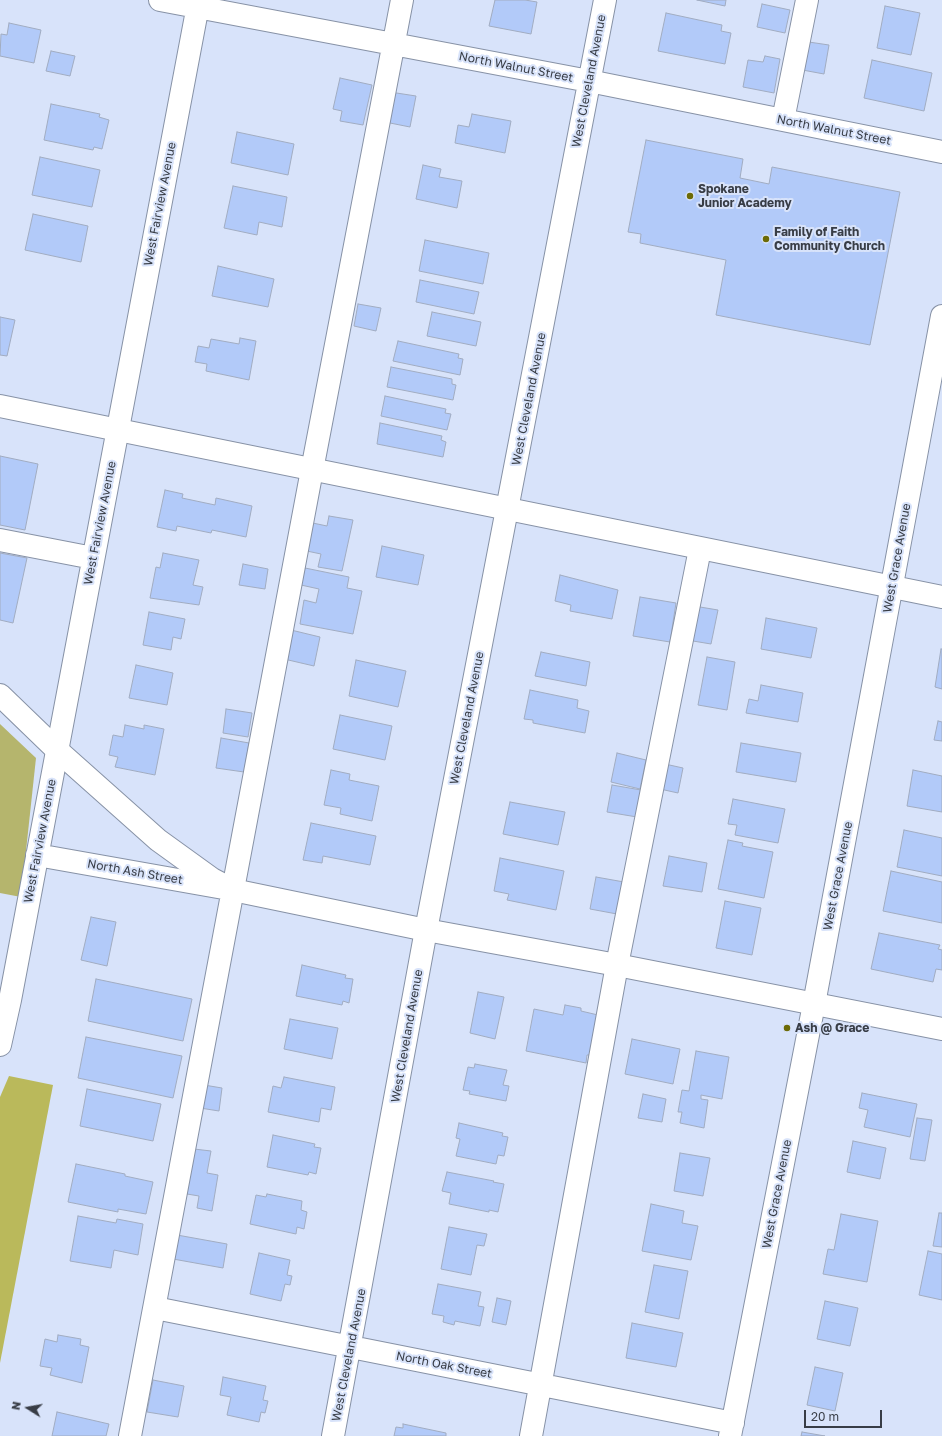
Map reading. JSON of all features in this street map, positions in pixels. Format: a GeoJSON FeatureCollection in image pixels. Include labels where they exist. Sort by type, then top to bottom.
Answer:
{"type":"FeatureCollection","features":[{"type":"Feature","properties":{"kind":"street","name":"North Walnut Street"},"geometry":{"type":"LineString","coordinates":[[160,0],[198,4],[942,152]]}},
{"type":"Feature","properties":{"kind":"street"},"geometry":{"type":"LineString","coordinates":[[130,1436],[402,0]]}},
{"type":"Feature","properties":{"kind":"street","name":"West Cleveland Avenue"},"geometry":{"type":"LineString","coordinates":[[334,1436],[426,930],[508,510],[588,81],[605,0]]}},
{"type":"Feature","properties":{"kind":"street"},"geometry":{"type":"LineString","coordinates":[[783,120],[807,0]]}},
{"type":"Feature","properties":{"kind":"street","name":"West Fairview Avenue"},"geometry":{"type":"LineString","coordinates":[[0,1045],[198,4]]}},
{"type":"Feature","properties":{"kind":"street","name":"West Grace Avenue"},"geometry":{"type":"LineString","coordinates":[[731,1429],[814,1004],[942,316]]}},
{"type":"Feature","properties":{"kind":"street"},"geometry":{"type":"LineString","coordinates":[[0,406],[942,597]]}},
{"type":"Feature","properties":{"kind":"street"},"geometry":{"type":"LineString","coordinates":[[0,540],[93,558]]}},
{"type":"Feature","properties":{"kind":"street"},"geometry":{"type":"LineString","coordinates":[[531,1436],[617,965],[700,548]]}},
{"type":"Feature","properties":{"kind":"street"},"geometry":{"type":"LineString","coordinates":[[0,695],[56,750],[158,840],[212,880],[233,890],[426,930],[617,965],[942,1029]]}},
{"type":"Feature","properties":{"kind":"street","name":"North Ash Street"},"geometry":{"type":"LineString","coordinates":[[37,855],[233,890]]}},
{"type":"Feature","properties":{"kind":"street","name":"North Oak Street"},"geometry":{"type":"LineString","coordinates":[[155,1308],[540,1384],[731,1429]]}},
{"type":"Feature","properties":{"kind":"shaded area"},"geometry":{"type":"Polygon","coordinates":[[[0,724],[36,758],[21,897],[0,893],[0,724]]]}},
{"type":"Feature","properties":{"kind":"shaded area"},"geometry":{"type":"Polygon","coordinates":[[[9,1076],[53,1085],[0,1363],[0,1097],[9,1076]]]}},
{"type":"Feature","properties":{"kind":"building"},"geometry":{"type":"Polygon","coordinates":[[[495,0],[525,0],[537,2],[531,34],[489,26],[495,0]]]}},
{"type":"Feature","properties":{"kind":"building"},"geometry":{"type":"Polygon","coordinates":[[[697,0],[726,0],[725,6],[697,0]]]}},
{"type":"Feature","properties":{"kind":"building"},"geometry":{"type":"Polygon","coordinates":[[[762,4],[790,10],[785,33],[757,27],[762,4]]]}},
{"type":"Feature","properties":{"kind":"building"},"geometry":{"type":"Polygon","coordinates":[[[885,6],[920,13],[911,55],[877,48],[885,6]]]}},
{"type":"Feature","properties":{"kind":"building"},"geometry":{"type":"Polygon","coordinates":[[[666,13],[722,25],[721,31],[731,33],[725,64],[658,51],[666,13]]]}},
{"type":"Feature","properties":{"kind":"building"},"geometry":{"type":"Polygon","coordinates":[[[9,23],[41,30],[34,63],[0,56],[1,34],[7,35],[9,23]]]}},
{"type":"Feature","properties":{"kind":"building"},"geometry":{"type":"Polygon","coordinates":[[[802,41],[829,45],[824,74],[797,69],[802,41]]]}},
{"type":"Feature","properties":{"kind":"building"},"geometry":{"type":"Polygon","coordinates":[[[51,51],[75,56],[70,76],[46,71],[51,51]]]}},
{"type":"Feature","properties":{"kind":"building"},"geometry":{"type":"Polygon","coordinates":[[[765,56],[780,59],[774,93],[743,87],[748,60],[763,62],[765,56]]]}},
{"type":"Feature","properties":{"kind":"building"},"geometry":{"type":"Polygon","coordinates":[[[872,60],[932,73],[924,111],[864,98],[872,60]]]}},
{"type":"Feature","properties":{"kind":"building"},"geometry":{"type":"Polygon","coordinates":[[[340,78],[372,85],[363,125],[340,121],[342,111],[333,109],[340,78]]]}},
{"type":"Feature","properties":{"kind":"building"},"geometry":{"type":"Polygon","coordinates":[[[390,92],[416,96],[410,127],[385,122],[390,92]]]}},
{"type":"Feature","properties":{"kind":"building"},"geometry":{"type":"Polygon","coordinates":[[[51,104],[100,114],[99,117],[109,120],[102,149],[94,147],[93,150],[44,140],[51,104]]]}},
{"type":"Feature","properties":{"kind":"building"},"geometry":{"type":"Polygon","coordinates":[[[472,114],[511,121],[505,153],[455,143],[458,125],[469,127],[472,114]]]}},
{"type":"Feature","properties":{"kind":"building"},"geometry":{"type":"Polygon","coordinates":[[[237,132],[294,144],[288,175],[231,163],[237,132]]]}},
{"type":"Feature","properties":{"kind":"building","name":"Family of Faith Community Church"},"geometry":{"type":"Polygon","coordinates":[[[646,140],[743,159],[740,178],[769,184],[772,167],[900,192],[870,345],[716,315],[726,260],[640,243],[641,234],[628,232],[646,140]]]}},
{"type":"Feature","properties":{"kind":"building"},"geometry":{"type":"Polygon","coordinates":[[[40,157],[100,170],[92,207],[32,195],[40,157]]]}},
{"type":"Feature","properties":{"kind":"building"},"geometry":{"type":"Polygon","coordinates":[[[423,165],[441,169],[439,177],[462,181],[457,208],[416,199],[423,165]]]}},
{"type":"Feature","properties":{"kind":"building"},"geometry":{"type":"Polygon","coordinates":[[[233,186],[287,197],[282,227],[259,222],[257,235],[224,228],[233,186]]]}},
{"type":"Feature","properties":{"kind":"building"},"geometry":{"type":"Polygon","coordinates":[[[33,214],[88,226],[81,262],[25,250],[33,214]]]}},
{"type":"Feature","properties":{"kind":"building"},"geometry":{"type":"Polygon","coordinates":[[[425,240],[489,253],[483,284],[419,271],[425,240]]]}},
{"type":"Feature","properties":{"kind":"building"},"geometry":{"type":"Polygon","coordinates":[[[218,266],[274,279],[268,307],[212,296],[218,266]]]}},
{"type":"Feature","properties":{"kind":"building"},"geometry":{"type":"Polygon","coordinates":[[[420,280],[479,292],[474,314],[416,302],[420,280]]]}},
{"type":"Feature","properties":{"kind":"building"},"geometry":{"type":"Polygon","coordinates":[[[358,304],[381,308],[376,331],[354,326],[358,304]]]}},
{"type":"Feature","properties":{"kind":"building"},"geometry":{"type":"Polygon","coordinates":[[[432,312],[481,322],[476,346],[427,336],[432,312]]]}},
{"type":"Feature","properties":{"kind":"building"},"geometry":{"type":"Polygon","coordinates":[[[0,317],[15,320],[7,356],[0,355],[0,317]]]}},
{"type":"Feature","properties":{"kind":"building"},"geometry":{"type":"Polygon","coordinates":[[[240,338],[256,341],[249,380],[206,371],[207,364],[195,362],[198,346],[209,348],[211,339],[239,344],[240,338]]]}},
{"type":"Feature","properties":{"kind":"building"},"geometry":{"type":"Polygon","coordinates":[[[398,341],[459,354],[458,358],[463,359],[460,375],[393,361],[398,341]]]}},
{"type":"Feature","properties":{"kind":"building"},"geometry":{"type":"Polygon","coordinates":[[[391,367],[452,379],[452,384],[456,385],[453,400],[387,387],[391,367]]]}},
{"type":"Feature","properties":{"kind":"building"},"geometry":{"type":"Polygon","coordinates":[[[385,396],[446,409],[445,413],[451,414],[447,430],[381,416],[385,396]]]}},
{"type":"Feature","properties":{"kind":"building"},"geometry":{"type":"Polygon","coordinates":[[[380,423],[442,436],[441,440],[446,442],[443,457],[377,444],[380,423]]]}},
{"type":"Feature","properties":{"kind":"building"},"geometry":{"type":"Polygon","coordinates":[[[0,456],[38,464],[25,530],[0,525],[0,456]]]}},
{"type":"Feature","properties":{"kind":"building"},"geometry":{"type":"Polygon","coordinates":[[[165,490],[183,494],[182,498],[215,505],[216,498],[252,506],[246,537],[212,530],[211,533],[177,526],[176,531],[157,527],[165,490]]]}},
{"type":"Feature","properties":{"kind":"building"},"geometry":{"type":"Polygon","coordinates":[[[329,516],[353,520],[342,571],[318,567],[321,554],[302,550],[308,522],[327,526],[329,516]]]}},
{"type":"Feature","properties":{"kind":"building"},"geometry":{"type":"Polygon","coordinates":[[[382,546],[424,555],[418,585],[376,577],[382,546]]]}},
{"type":"Feature","properties":{"kind":"building"},"geometry":{"type":"Polygon","coordinates":[[[0,553],[27,558],[13,623],[0,620],[0,553]]]}},
{"type":"Feature","properties":{"kind":"building"},"geometry":{"type":"Polygon","coordinates":[[[163,553],[199,560],[193,585],[203,587],[199,605],[150,598],[156,567],[160,568],[163,553]]]}},
{"type":"Feature","properties":{"kind":"building"},"geometry":{"type":"Polygon","coordinates":[[[243,564],[268,569],[265,589],[239,585],[243,564]]]}},
{"type":"Feature","properties":{"kind":"building"},"geometry":{"type":"Polygon","coordinates":[[[305,568],[349,577],[347,588],[362,591],[353,634],[300,624],[304,600],[316,603],[319,589],[301,585],[305,568]]]}},
{"type":"Feature","properties":{"kind":"building"},"geometry":{"type":"Polygon","coordinates":[[[560,575],[618,590],[612,619],[570,611],[571,605],[555,601],[560,575]]]}},
{"type":"Feature","properties":{"kind":"building"},"geometry":{"type":"Polygon","coordinates":[[[640,597],[676,603],[670,642],[633,636],[640,597]]]}},
{"type":"Feature","properties":{"kind":"building"},"geometry":{"type":"Polygon","coordinates":[[[694,606],[718,610],[711,644],[687,640],[694,606]]]}},
{"type":"Feature","properties":{"kind":"building"},"geometry":{"type":"Polygon","coordinates":[[[149,612],[185,619],[181,639],[173,637],[171,650],[143,645],[149,612]]]}},
{"type":"Feature","properties":{"kind":"building"},"geometry":{"type":"Polygon","coordinates":[[[766,618],[817,628],[811,658],[761,649],[766,618]]]}},
{"type":"Feature","properties":{"kind":"building"},"geometry":{"type":"Polygon","coordinates":[[[291,630],[320,637],[314,666],[284,659],[291,630]]]}},
{"type":"Feature","properties":{"kind":"building"},"geometry":{"type":"Polygon","coordinates":[[[942,649],[942,689],[935,687],[942,649]]]}},
{"type":"Feature","properties":{"kind":"building"},"geometry":{"type":"Polygon","coordinates":[[[541,652],[590,662],[586,686],[535,676],[541,652]]]}},
{"type":"Feature","properties":{"kind":"building"},"geometry":{"type":"Polygon","coordinates":[[[707,657],[735,662],[727,710],[698,705],[707,657]]]}},
{"type":"Feature","properties":{"kind":"building"},"geometry":{"type":"Polygon","coordinates":[[[356,660],[406,671],[398,707],[349,696],[356,660]]]}},
{"type":"Feature","properties":{"kind":"building"},"geometry":{"type":"Polygon","coordinates":[[[136,665],[173,673],[167,705],[129,698],[136,665]]]}},
{"type":"Feature","properties":{"kind":"building"},"geometry":{"type":"Polygon","coordinates":[[[761,685],[803,693],[798,722],[746,713],[749,699],[758,701],[761,685]]]}},
{"type":"Feature","properties":{"kind":"building"},"geometry":{"type":"Polygon","coordinates":[[[530,690],[578,700],[577,708],[589,711],[585,733],[533,723],[533,720],[524,719],[530,690]]]}},
{"type":"Feature","properties":{"kind":"building"},"geometry":{"type":"Polygon","coordinates":[[[226,709],[252,713],[248,737],[223,733],[226,709]]]}},
{"type":"Feature","properties":{"kind":"building"},"geometry":{"type":"Polygon","coordinates":[[[340,715],[392,726],[385,760],[333,749],[340,715]]]}},
{"type":"Feature","properties":{"kind":"building"},"geometry":{"type":"Polygon","coordinates":[[[938,721],[942,722],[942,741],[934,740],[938,721]]]}},
{"type":"Feature","properties":{"kind":"building"},"geometry":{"type":"Polygon","coordinates":[[[125,725],[144,729],[144,725],[164,729],[155,775],[115,767],[118,757],[109,755],[113,735],[123,737],[125,725]]]}},
{"type":"Feature","properties":{"kind":"building"},"geometry":{"type":"Polygon","coordinates":[[[221,738],[249,743],[244,772],[216,768],[221,738]]]}},
{"type":"Feature","properties":{"kind":"building"},"geometry":{"type":"Polygon","coordinates":[[[741,743],[801,753],[796,782],[736,772],[741,743]]]}},
{"type":"Feature","properties":{"kind":"building"},"geometry":{"type":"Polygon","coordinates":[[[617,753],[646,760],[640,789],[611,782],[617,753]]]}},
{"type":"Feature","properties":{"kind":"building"},"geometry":{"type":"Polygon","coordinates":[[[665,764],[683,768],[678,793],[660,789],[665,764]]]}},
{"type":"Feature","properties":{"kind":"building"},"geometry":{"type":"Polygon","coordinates":[[[331,770],[350,774],[349,780],[379,786],[372,821],[340,814],[341,808],[324,805],[331,770]]]}},
{"type":"Feature","properties":{"kind":"building"},"geometry":{"type":"Polygon","coordinates":[[[913,770],[942,776],[942,812],[907,806],[913,770]]]}},
{"type":"Feature","properties":{"kind":"building"},"geometry":{"type":"Polygon","coordinates":[[[612,785],[641,790],[637,817],[607,812],[612,785]]]}},
{"type":"Feature","properties":{"kind":"building"},"geometry":{"type":"Polygon","coordinates":[[[733,799],[785,809],[778,843],[735,835],[737,825],[728,824],[733,799]]]}},
{"type":"Feature","properties":{"kind":"building"},"geometry":{"type":"Polygon","coordinates":[[[510,802],[565,812],[558,845],[503,834],[510,802]]]}},
{"type":"Feature","properties":{"kind":"building"},"geometry":{"type":"Polygon","coordinates":[[[311,823],[376,836],[370,865],[323,856],[322,863],[303,860],[311,823]]]}},
{"type":"Feature","properties":{"kind":"building"},"geometry":{"type":"Polygon","coordinates":[[[904,830],[942,838],[942,876],[897,867],[904,830]]]}},
{"type":"Feature","properties":{"kind":"building"},"geometry":{"type":"Polygon","coordinates":[[[728,840],[743,843],[742,846],[773,852],[764,898],[718,889],[728,840]]]}},
{"type":"Feature","properties":{"kind":"building"},"geometry":{"type":"Polygon","coordinates":[[[669,856],[707,863],[702,892],[663,886],[669,856]]]}},
{"type":"Feature","properties":{"kind":"building"},"geometry":{"type":"Polygon","coordinates":[[[500,858],[564,871],[556,910],[507,900],[509,894],[494,891],[500,858]]]}},
{"type":"Feature","properties":{"kind":"building"},"geometry":{"type":"Polygon","coordinates":[[[891,871],[942,882],[942,923],[883,911],[891,871]]]}},
{"type":"Feature","properties":{"kind":"building"},"geometry":{"type":"Polygon","coordinates":[[[596,877],[624,882],[617,914],[590,909],[596,877]]]}},
{"type":"Feature","properties":{"kind":"building"},"geometry":{"type":"Polygon","coordinates":[[[725,901],[761,908],[752,955],[716,948],[725,901]]]}},
{"type":"Feature","properties":{"kind":"building"},"geometry":{"type":"Polygon","coordinates":[[[91,917],[116,922],[107,966],[81,960],[91,917]]]}},
{"type":"Feature","properties":{"kind":"building"},"geometry":{"type":"Polygon","coordinates":[[[879,933],[940,945],[938,949],[942,950],[942,970],[936,969],[933,982],[871,969],[879,933]]]}},
{"type":"Feature","properties":{"kind":"building"},"geometry":{"type":"Polygon","coordinates":[[[302,965],[346,975],[345,978],[353,979],[349,1003],[343,1001],[342,1005],[296,996],[302,965]]]}},
{"type":"Feature","properties":{"kind":"building"},"geometry":{"type":"Polygon","coordinates":[[[96,979],[192,999],[183,1041],[88,1021],[96,979]]]}},
{"type":"Feature","properties":{"kind":"building"},"geometry":{"type":"Polygon","coordinates":[[[478,992],[504,997],[495,1039],[470,1033],[478,992]]]}},
{"type":"Feature","properties":{"kind":"building"},"geometry":{"type":"Polygon","coordinates":[[[565,1005],[581,1008],[581,1011],[598,1015],[590,1055],[587,1055],[586,1063],[526,1051],[534,1009],[563,1015],[565,1005]]]}},
{"type":"Feature","properties":{"kind":"building"},"geometry":{"type":"Polygon","coordinates":[[[290,1019],[338,1028],[332,1059],[284,1049],[290,1019]]]}},
{"type":"Feature","properties":{"kind":"building"},"geometry":{"type":"Polygon","coordinates":[[[86,1037],[182,1056],[173,1098],[78,1078],[86,1037]]]}},
{"type":"Feature","properties":{"kind":"building"},"geometry":{"type":"Polygon","coordinates":[[[632,1039],[680,1049],[673,1084],[625,1074],[632,1039]]]}},
{"type":"Feature","properties":{"kind":"building"},"geometry":{"type":"Polygon","coordinates":[[[696,1051],[729,1057],[722,1099],[701,1095],[701,1099],[708,1100],[704,1128],[680,1123],[682,1112],[678,1112],[682,1090],[689,1091],[696,1051]]]}},
{"type":"Feature","properties":{"kind":"building"},"geometry":{"type":"Polygon","coordinates":[[[475,1064],[507,1070],[503,1085],[509,1086],[506,1101],[469,1094],[470,1091],[463,1090],[468,1067],[474,1068],[475,1064]]]}},
{"type":"Feature","properties":{"kind":"building"},"geometry":{"type":"Polygon","coordinates":[[[284,1077],[335,1087],[331,1110],[321,1108],[319,1122],[268,1112],[273,1086],[281,1088],[284,1077]]]}},
{"type":"Feature","properties":{"kind":"building"},"geometry":{"type":"Polygon","coordinates":[[[204,1085],[222,1088],[219,1111],[200,1108],[204,1085]]]}},
{"type":"Feature","properties":{"kind":"building"},"geometry":{"type":"Polygon","coordinates":[[[87,1089],[161,1104],[153,1141],[80,1126],[87,1089]]]}},
{"type":"Feature","properties":{"kind":"building"},"geometry":{"type":"Polygon","coordinates":[[[862,1093],[917,1104],[910,1137],[864,1127],[868,1110],[859,1108],[862,1093]]]}},
{"type":"Feature","properties":{"kind":"building"},"geometry":{"type":"Polygon","coordinates":[[[643,1094],[666,1099],[662,1122],[638,1118],[643,1094]]]}},
{"type":"Feature","properties":{"kind":"building"},"geometry":{"type":"Polygon","coordinates":[[[917,1118],[932,1120],[925,1161],[910,1159],[917,1118]]]}},
{"type":"Feature","properties":{"kind":"building"},"geometry":{"type":"Polygon","coordinates":[[[459,1123],[503,1133],[502,1136],[508,1137],[504,1156],[498,1155],[496,1164],[456,1156],[460,1139],[456,1138],[459,1123]]]}},
{"type":"Feature","properties":{"kind":"building"},"geometry":{"type":"Polygon","coordinates":[[[273,1135],[315,1144],[314,1147],[321,1148],[316,1174],[309,1172],[308,1175],[267,1167],[273,1135]]]}},
{"type":"Feature","properties":{"kind":"building"},"geometry":{"type":"Polygon","coordinates":[[[853,1141],[886,1148],[880,1179],[847,1172],[853,1141]]]}},
{"type":"Feature","properties":{"kind":"building"},"geometry":{"type":"Polygon","coordinates":[[[194,1149],[211,1151],[207,1173],[218,1175],[212,1211],[197,1208],[199,1196],[187,1194],[194,1149]]]}},
{"type":"Feature","properties":{"kind":"building"},"geometry":{"type":"Polygon","coordinates":[[[680,1153],[710,1158],[703,1196],[674,1191],[680,1153]]]}},
{"type":"Feature","properties":{"kind":"building"},"geometry":{"type":"Polygon","coordinates":[[[76,1164],[125,1174],[125,1176],[153,1182],[146,1214],[118,1209],[118,1212],[68,1202],[76,1164]]]}},
{"type":"Feature","properties":{"kind":"building"},"geometry":{"type":"Polygon","coordinates":[[[447,1172],[504,1184],[498,1212],[489,1210],[489,1212],[449,1204],[451,1193],[442,1191],[447,1172]]]}},
{"type":"Feature","properties":{"kind":"building"},"geometry":{"type":"Polygon","coordinates":[[[267,1194],[302,1201],[301,1210],[307,1212],[304,1229],[297,1227],[296,1234],[250,1224],[256,1195],[266,1197],[267,1194]]]}},
{"type":"Feature","properties":{"kind":"building"},"geometry":{"type":"Polygon","coordinates":[[[651,1204],[684,1211],[682,1223],[698,1226],[691,1260],[642,1251],[651,1204]]]}},
{"type":"Feature","properties":{"kind":"building"},"geometry":{"type":"Polygon","coordinates":[[[939,1213],[942,1213],[942,1247],[933,1246],[939,1213]]]}},
{"type":"Feature","properties":{"kind":"building"},"geometry":{"type":"Polygon","coordinates":[[[841,1214],[878,1221],[867,1282],[823,1274],[828,1249],[834,1250],[841,1214]]]}},
{"type":"Feature","properties":{"kind":"building"},"geometry":{"type":"Polygon","coordinates":[[[78,1216],[116,1223],[117,1219],[143,1224],[138,1255],[114,1250],[111,1268],[70,1261],[78,1216]]]}},
{"type":"Feature","properties":{"kind":"building"},"geometry":{"type":"Polygon","coordinates":[[[449,1227],[487,1234],[484,1246],[477,1245],[471,1275],[441,1269],[449,1227]]]}},
{"type":"Feature","properties":{"kind":"building"},"geometry":{"type":"Polygon","coordinates":[[[177,1235],[227,1244],[223,1268],[173,1259],[177,1235]]]}},
{"type":"Feature","properties":{"kind":"building"},"geometry":{"type":"Polygon","coordinates":[[[928,1251],[942,1254],[942,1300],[919,1295],[928,1251]]]}},
{"type":"Feature","properties":{"kind":"building"},"geometry":{"type":"Polygon","coordinates":[[[259,1253],[290,1260],[287,1275],[292,1276],[290,1285],[285,1284],[281,1301],[250,1294],[259,1253]]]}},
{"type":"Feature","properties":{"kind":"building"},"geometry":{"type":"Polygon","coordinates":[[[654,1265],[688,1271],[679,1319],[645,1312],[654,1265]]]}},
{"type":"Feature","properties":{"kind":"building"},"geometry":{"type":"Polygon","coordinates":[[[438,1284],[481,1292],[478,1306],[484,1307],[480,1326],[455,1321],[454,1325],[443,1322],[444,1316],[432,1314],[438,1284]]]}},
{"type":"Feature","properties":{"kind":"building"},"geometry":{"type":"Polygon","coordinates":[[[497,1298],[511,1301],[506,1325],[492,1322],[497,1298]]]}},
{"type":"Feature","properties":{"kind":"building"},"geometry":{"type":"Polygon","coordinates":[[[825,1301],[858,1308],[850,1346],[817,1339],[825,1301]]]}},
{"type":"Feature","properties":{"kind":"building"},"geometry":{"type":"Polygon","coordinates":[[[632,1323],[683,1333],[676,1367],[626,1358],[632,1323]]]}},
{"type":"Feature","properties":{"kind":"building"},"geometry":{"type":"Polygon","coordinates":[[[58,1335],[81,1339],[80,1345],[89,1347],[82,1383],[50,1375],[52,1368],[40,1366],[45,1339],[57,1342],[58,1335]]]}},
{"type":"Feature","properties":{"kind":"building"},"geometry":{"type":"Polygon","coordinates":[[[815,1367],[843,1373],[835,1411],[807,1405],[815,1367]]]}},
{"type":"Feature","properties":{"kind":"building"},"geometry":{"type":"Polygon","coordinates":[[[223,1377],[266,1386],[263,1400],[268,1401],[265,1413],[261,1412],[259,1422],[227,1415],[231,1397],[220,1395],[223,1377]]]}},
{"type":"Feature","properties":{"kind":"building"},"geometry":{"type":"Polygon","coordinates":[[[153,1380],[184,1386],[178,1417],[147,1412],[153,1380]]]}},
{"type":"Feature","properties":{"kind":"building"},"geometry":{"type":"Polygon","coordinates":[[[57,1412],[109,1424],[106,1436],[52,1436],[57,1412]]]}},
{"type":"Feature","properties":{"kind":"building"},"geometry":{"type":"Polygon","coordinates":[[[403,1424],[446,1433],[446,1436],[394,1436],[396,1427],[403,1428],[403,1424]]]}},
{"type":"Feature","properties":{"kind":"building"},"geometry":{"type":"Polygon","coordinates":[[[802,1432],[825,1436],[801,1436],[802,1432]]]}},
{"type":"Feature","properties":{"kind":"place","name":"Spokane Junior Academy"},"geometry":{"type":"Point","coordinates":[690,196]}},
{"type":"Feature","properties":{"kind":"place","name":"Family of Faith Community Church"},"geometry":{"type":"Point","coordinates":[766,239]}},
{"type":"Feature","properties":{"kind":"place","name":"Ash @ Grace"},"geometry":{"type":"Point","coordinates":[787,1028]}}]}
